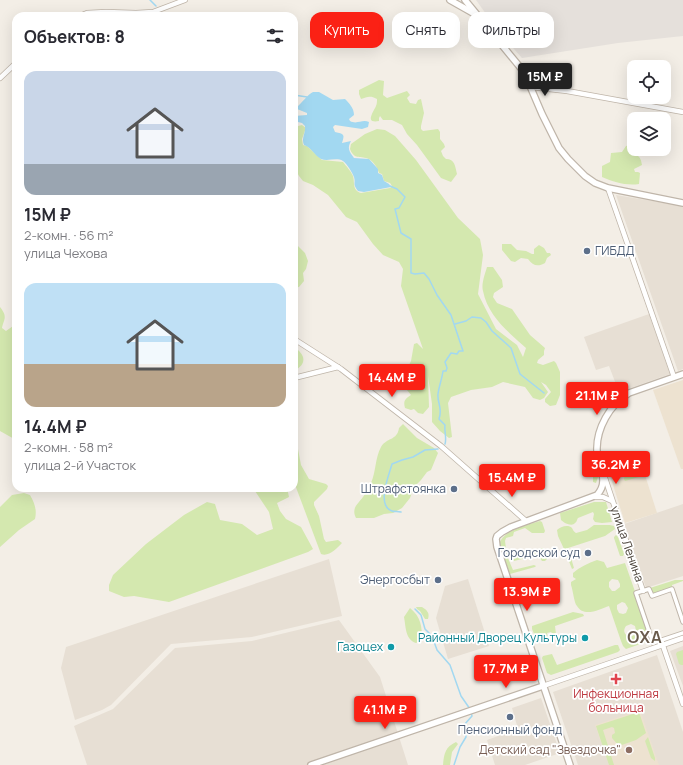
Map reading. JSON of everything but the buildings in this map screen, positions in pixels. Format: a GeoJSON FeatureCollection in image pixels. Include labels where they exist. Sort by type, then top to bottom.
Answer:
{"type":"FeatureCollection","features":[{"type":"Feature","properties":{"kind":"street"},"geometry":{"type":"LineString","coordinates":[[153,12],[185,0]]}},
{"type":"Feature","properties":{"kind":"street"},"geometry":{"type":"LineString","coordinates":[[450,0],[471,12]]}},
{"type":"Feature","properties":{"kind":"street"},"geometry":{"type":"LineString","coordinates":[[465,0],[474,12]]}},
{"type":"Feature","properties":{"kind":"street"},"geometry":{"type":"LineString","coordinates":[[504,48],[524,72],[559,148],[585,176],[608,188],[683,203]]}},
{"type":"Feature","properties":{"kind":"street"},"geometry":{"type":"LineString","coordinates":[[0,78],[12,67]]}},
{"type":"Feature","properties":{"kind":"street"},"geometry":{"type":"LineString","coordinates":[[531,87],[567,91],[683,112]]}},
{"type":"Feature","properties":{"kind":"street"},"geometry":{"type":"LineString","coordinates":[[608,188],[674,377]]}},
{"type":"Feature","properties":{"kind":"street"},"geometry":{"type":"LineString","coordinates":[[298,342],[338,367],[451,453],[526,521]]}},
{"type":"Feature","properties":{"kind":"street"},"geometry":{"type":"LineString","coordinates":[[298,377],[338,367]]}},
{"type":"Feature","properties":{"kind":"street"},"geometry":{"type":"LineString","coordinates":[[594,497],[600,491],[603,484],[604,475],[598,458],[597,442],[605,419],[612,409],[621,398],[629,393],[683,374]]}},
{"type":"Feature","properties":{"kind":"street","name":"улица Ленина"},"geometry":{"type":"LineString","coordinates":[[604,475],[643,591]]}},
{"type":"Feature","properties":{"kind":"street"},"geometry":{"type":"LineString","coordinates":[[570,765],[496,543],[497,536],[502,532],[526,521],[594,497],[603,497],[612,501]]}},
{"type":"Feature","properties":{"kind":"street"},"geometry":{"type":"LineString","coordinates":[[683,622],[672,589],[652,596],[650,589],[636,593],[653,643],[683,638]]}},
{"type":"Feature","properties":{"kind":"street"},"geometry":{"type":"LineString","coordinates":[[311,765],[543,686],[683,633]]}},
{"type":"Feature","properties":{"kind":"street"},"geometry":{"type":"LineString","coordinates":[[662,642],[683,704]]}},
{"type":"Feature","properties":{"kind":"shaded area"},"geometry":{"type":"Polygon","coordinates":[[[476,0],[683,0],[683,36],[618,43],[522,58],[513,48],[554,48],[554,12],[485,12],[476,0]]]}},
{"type":"Feature","properties":{"kind":"shaded area"},"geometry":{"type":"Polygon","coordinates":[[[616,195],[683,206],[683,369],[678,371],[616,195]]]}},
{"type":"Feature","properties":{"kind":"shaded area"},"geometry":{"type":"Polygon","coordinates":[[[649,314],[670,374],[619,392],[609,366],[596,370],[584,337],[649,314]]]}},
{"type":"Feature","properties":{"kind":"shaded area"},"geometry":{"type":"Polygon","coordinates":[[[683,380],[683,469],[681,469],[653,390],[683,380]]]}},
{"type":"Feature","properties":{"kind":"shaded area"},"geometry":{"type":"Polygon","coordinates":[[[640,459],[657,513],[625,523],[608,469],[640,459]]]}},
{"type":"Feature","properties":{"kind":"shaded area"},"geometry":{"type":"Polygon","coordinates":[[[683,504],[683,576],[646,588],[624,524],[683,504]]]}},
{"type":"Feature","properties":{"kind":"shaded area"},"geometry":{"type":"Polygon","coordinates":[[[329,559],[342,616],[252,637],[171,644],[111,705],[75,720],[61,668],[66,647],[329,559]]]}},
{"type":"Feature","properties":{"kind":"shaded area"},"geometry":{"type":"Polygon","coordinates":[[[468,579],[489,646],[448,659],[436,618],[445,586],[468,579]]]}},
{"type":"Feature","properties":{"kind":"shaded area"},"geometry":{"type":"Polygon","coordinates":[[[339,620],[380,677],[408,765],[87,765],[74,726],[113,709],[175,648],[252,641],[339,620]]]}},
{"type":"Feature","properties":{"kind":"shaded area"},"geometry":{"type":"Polygon","coordinates":[[[683,646],[683,686],[670,651],[683,646]]]}},
{"type":"Feature","properties":{"kind":"shaded area"},"geometry":{"type":"Polygon","coordinates":[[[657,655],[683,732],[683,765],[578,765],[553,692],[657,655]]]}},
{"type":"Feature","properties":{"kind":"shaded area"},"geometry":{"type":"Polygon","coordinates":[[[541,698],[560,753],[525,765],[495,765],[487,740],[518,729],[512,708],[541,698]]]}},
{"type":"Feature","properties":{"kind":"shaded area","name":"Детский сад \"Звездочка\""},"geometry":{"type":"Polygon","coordinates":[[[640,710],[659,765],[609,765],[595,725],[640,710]]]}},
{"type":"Feature","properties":{"kind":"green space"},"geometry":{"type":"Polygon","coordinates":[[[379,80],[384,81],[383,95],[387,98],[407,91],[410,95],[407,98],[410,103],[416,104],[418,100],[421,99],[424,113],[421,129],[423,131],[438,129],[440,132],[440,139],[445,147],[441,151],[443,156],[453,162],[457,174],[451,182],[441,178],[407,134],[402,125],[392,120],[383,120],[380,116],[379,121],[372,121],[371,116],[377,99],[367,97],[361,99],[359,90],[379,80]]]}},
{"type":"Feature","properties":{"kind":"green space"},"geometry":{"type":"Polygon","coordinates":[[[302,125],[306,128],[302,139],[303,145],[307,146],[322,160],[343,162],[353,176],[356,190],[361,193],[390,188],[392,186],[390,183],[384,181],[382,174],[379,173],[376,166],[370,160],[353,154],[350,149],[351,144],[365,134],[377,129],[385,130],[395,136],[416,160],[458,218],[480,239],[483,255],[478,294],[496,329],[517,345],[523,357],[526,348],[512,336],[494,316],[489,308],[482,285],[487,267],[493,267],[502,280],[503,287],[494,293],[493,297],[497,303],[512,309],[530,335],[545,348],[544,355],[538,360],[537,363],[543,365],[554,361],[556,363],[560,372],[560,395],[556,405],[550,406],[545,402],[545,399],[551,392],[546,385],[541,382],[548,392],[544,398],[540,400],[533,398],[525,387],[503,382],[492,387],[471,390],[451,397],[448,403],[452,437],[449,438],[432,422],[432,404],[428,376],[429,407],[423,414],[418,413],[414,409],[411,410],[405,408],[405,400],[411,395],[407,390],[405,382],[410,378],[408,367],[411,361],[414,344],[417,343],[423,349],[401,286],[403,269],[399,262],[383,255],[357,222],[346,217],[328,195],[313,185],[303,181],[299,176],[298,126],[302,125]]]}},
{"type":"Feature","properties":{"kind":"green space"},"geometry":{"type":"Polygon","coordinates":[[[626,146],[627,156],[638,156],[641,161],[642,165],[634,169],[635,172],[640,173],[639,184],[620,183],[602,177],[602,166],[610,162],[611,153],[622,152],[626,146]]]}},
{"type":"Feature","properties":{"kind":"green space"},"geometry":{"type":"Polygon","coordinates":[[[502,244],[511,244],[517,250],[526,251],[532,254],[534,254],[534,249],[539,245],[551,255],[547,258],[545,263],[540,265],[532,263],[528,259],[521,258],[515,262],[511,261],[502,250],[502,244]]]}},
{"type":"Feature","properties":{"kind":"green space"},"geometry":{"type":"Polygon","coordinates":[[[298,246],[305,253],[308,261],[306,269],[303,273],[304,281],[299,287],[298,246]]]}},
{"type":"Feature","properties":{"kind":"green space"},"geometry":{"type":"Polygon","coordinates":[[[0,307],[5,316],[2,328],[6,331],[12,327],[12,438],[0,431],[0,307]]]}},
{"type":"Feature","properties":{"kind":"green space"},"geometry":{"type":"Polygon","coordinates":[[[298,350],[303,356],[303,362],[298,368],[298,350]]]}},
{"type":"Feature","properties":{"kind":"green space"},"geometry":{"type":"Polygon","coordinates":[[[403,424],[417,438],[434,448],[438,453],[431,470],[427,472],[414,487],[410,498],[402,508],[393,513],[384,514],[374,518],[356,518],[354,511],[371,483],[381,447],[396,435],[399,428],[403,424]]]}},
{"type":"Feature","properties":{"kind":"green space"},"geometry":{"type":"Polygon","coordinates":[[[298,449],[301,465],[309,479],[328,486],[327,489],[314,502],[324,539],[326,542],[338,540],[342,543],[332,552],[324,555],[321,554],[298,492],[298,449]]]}},
{"type":"Feature","properties":{"kind":"green space"},"geometry":{"type":"Polygon","coordinates":[[[592,455],[598,477],[596,483],[593,482],[593,477],[584,464],[592,455]]]}},
{"type":"Feature","properties":{"kind":"green space"},"geometry":{"type":"Polygon","coordinates":[[[638,461],[639,463],[636,469],[639,477],[625,481],[625,474],[611,474],[612,469],[638,461]]]}},
{"type":"Feature","properties":{"kind":"green space"},"geometry":{"type":"Polygon","coordinates":[[[256,492],[288,492],[289,497],[277,503],[280,511],[286,519],[301,527],[313,549],[169,602],[134,596],[124,597],[109,591],[109,585],[113,575],[146,544],[184,515],[207,502],[215,504],[220,520],[242,524],[257,535],[273,529],[269,512],[256,492]]]}},
{"type":"Feature","properties":{"kind":"green space"},"geometry":{"type":"Polygon","coordinates":[[[24,493],[30,495],[33,501],[36,510],[35,519],[19,530],[0,547],[0,507],[12,495],[24,493]]]}},
{"type":"Feature","properties":{"kind":"green space"},"geometry":{"type":"Polygon","coordinates":[[[594,502],[606,502],[612,522],[595,522],[593,519],[593,512],[578,518],[576,523],[572,525],[561,520],[560,513],[594,502]]]}},
{"type":"Feature","properties":{"kind":"green space"},"geometry":{"type":"Polygon","coordinates":[[[540,521],[542,522],[545,531],[544,533],[532,533],[525,528],[514,532],[513,536],[506,538],[507,556],[513,570],[534,565],[536,566],[510,574],[499,545],[501,540],[505,535],[522,526],[540,521]]]}},
{"type":"Feature","properties":{"kind":"green space"},"geometry":{"type":"Polygon","coordinates":[[[594,525],[610,525],[614,526],[615,529],[605,536],[568,548],[574,568],[572,569],[558,536],[557,530],[568,526],[576,533],[587,530],[594,525]]]}},
{"type":"Feature","properties":{"kind":"green space"},"geometry":{"type":"Polygon","coordinates":[[[616,535],[624,554],[623,556],[620,556],[614,538],[616,535]]]}},
{"type":"Feature","properties":{"kind":"green space"},"geometry":{"type":"Polygon","coordinates":[[[543,548],[547,559],[545,561],[542,561],[538,555],[514,561],[512,560],[513,558],[543,548]]]}},
{"type":"Feature","properties":{"kind":"green space"},"geometry":{"type":"Polygon","coordinates":[[[597,560],[604,562],[607,568],[625,563],[652,640],[626,649],[621,641],[609,606],[588,612],[580,610],[577,606],[571,585],[571,582],[576,579],[573,577],[573,573],[581,567],[597,560]],[[612,579],[609,582],[609,587],[612,591],[615,591],[620,587],[620,584],[618,580],[612,579]],[[622,602],[617,605],[619,613],[626,613],[628,608],[625,603],[622,602]],[[631,624],[626,626],[624,632],[628,636],[633,636],[636,631],[635,626],[631,624]]]}},
{"type":"Feature","properties":{"kind":"green space"},"geometry":{"type":"Polygon","coordinates":[[[675,580],[683,581],[672,585],[672,589],[652,596],[650,588],[675,580]]]}},
{"type":"Feature","properties":{"kind":"green space"},"geometry":{"type":"Polygon","coordinates":[[[416,607],[422,607],[427,611],[429,615],[428,619],[425,619],[416,607]]]}},
{"type":"Feature","properties":{"kind":"green space"},"geometry":{"type":"Polygon","coordinates":[[[410,608],[419,618],[421,626],[422,640],[416,643],[410,639],[406,629],[404,617],[410,608]]]}},
{"type":"Feature","properties":{"kind":"green space"},"geometry":{"type":"Polygon","coordinates":[[[573,612],[583,614],[584,616],[555,626],[556,634],[554,635],[551,632],[547,633],[548,640],[537,641],[532,626],[573,612]]]}},
{"type":"Feature","properties":{"kind":"green space"},"geometry":{"type":"Polygon","coordinates":[[[618,645],[620,650],[618,652],[551,675],[547,673],[542,658],[543,656],[552,654],[557,665],[618,645]]]}},
{"type":"Feature","properties":{"kind":"green space"},"geometry":{"type":"Polygon","coordinates":[[[683,650],[683,665],[681,665],[679,664],[676,654],[677,652],[683,650]]]}},
{"type":"Feature","properties":{"kind":"green space"},"geometry":{"type":"Polygon","coordinates":[[[639,712],[646,733],[636,740],[619,746],[612,738],[612,735],[615,733],[614,728],[612,727],[603,730],[614,765],[609,765],[596,726],[639,712]]]}},
{"type":"Feature","properties":{"kind":"green space"},"geometry":{"type":"Polygon","coordinates":[[[648,737],[655,761],[651,758],[645,741],[648,737]]]}},
{"type":"Feature","properties":{"kind":"green space"},"geometry":{"type":"Polygon","coordinates":[[[456,742],[458,744],[452,752],[450,765],[443,765],[447,749],[456,742]]]}},
{"type":"Feature","properties":{"kind":"water"},"geometry":{"type":"Polygon","coordinates":[[[313,92],[319,92],[333,100],[345,99],[354,112],[354,115],[349,119],[350,121],[369,122],[368,127],[362,129],[335,125],[333,127],[335,132],[343,135],[342,143],[351,141],[349,150],[354,158],[369,159],[378,169],[378,173],[382,175],[384,181],[391,187],[364,192],[358,191],[353,175],[343,161],[338,159],[321,159],[309,147],[304,145],[303,140],[305,126],[298,122],[298,116],[307,115],[307,113],[298,109],[298,106],[313,92]]]}},
{"type":"Feature","properties":{"kind":"waterway"},"geometry":{"type":"LineString","coordinates":[[150,0],[156,6]]}},
{"type":"Feature","properties":{"kind":"waterway"},"geometry":{"type":"LineString","coordinates":[[298,96],[307,97]]}},
{"type":"Feature","properties":{"kind":"waterway"},"geometry":{"type":"LineString","coordinates":[[390,186],[397,189],[405,197],[399,208],[395,209],[401,233],[411,239],[411,273],[424,273],[429,279],[437,295],[451,315],[463,351],[459,351],[457,354],[451,353],[445,362],[447,368],[446,371],[443,371],[438,391],[440,409],[439,419],[445,425],[445,444]]}},
{"type":"Feature","properties":{"kind":"waterway"},"geometry":{"type":"LineString","coordinates":[[455,324],[466,321],[472,317],[481,318],[486,322],[492,331],[511,348],[520,374],[544,393]]}},
{"type":"Feature","properties":{"kind":"waterway"},"geometry":{"type":"LineString","coordinates":[[401,512],[392,511],[387,508],[385,503],[384,497],[386,482],[392,464],[413,457],[425,450],[438,449]]}},
{"type":"Feature","properties":{"kind":"waterway"},"geometry":{"type":"LineString","coordinates":[[415,609],[421,615],[425,629],[432,636],[437,650],[450,665],[461,696],[470,709]]}},
{"type":"Feature","properties":{"kind":"waterway"},"geometry":{"type":"LineString","coordinates":[[454,765],[460,747],[466,737],[464,725],[472,716],[471,713]]}},
{"type":"Feature","properties":{"kind":"place","name":"ГИБДД"},"geometry":{"type":"Point","coordinates":[587,251]}},
{"type":"Feature","properties":{"kind":"place","name":"Штрафстоянка"},"geometry":{"type":"Point","coordinates":[454,489]}},
{"type":"Feature","properties":{"kind":"place","name":"Городской суд"},"geometry":{"type":"Point","coordinates":[588,553]}},
{"type":"Feature","properties":{"kind":"place","name":"Энергосбыт"},"geometry":{"type":"Point","coordinates":[438,580]}},
{"type":"Feature","properties":{"kind":"place","name":"Районный Дворец Культуры"},"geometry":{"type":"Point","coordinates":[585,638]}},
{"type":"Feature","properties":{"kind":"place","name":"Газоцех"},"geometry":{"type":"Point","coordinates":[391,647]}},
{"type":"Feature","properties":{"kind":"place","name":"Инфекционная больница"},"geometry":{"type":"Point","coordinates":[616,679]}},
{"type":"Feature","properties":{"kind":"place","name":"Пенсионный фонд"},"geometry":{"type":"Point","coordinates":[510,717]}},
{"type":"Feature","properties":{"kind":"place","name":"Детский сад \"Звездочка\""},"geometry":{"type":"Point","coordinates":[629,750]}},
{"type":"Feature","properties":{"kind":"district","name":"ОХА"},"geometry":{"type":"Point","coordinates":[645,637]}}]}
